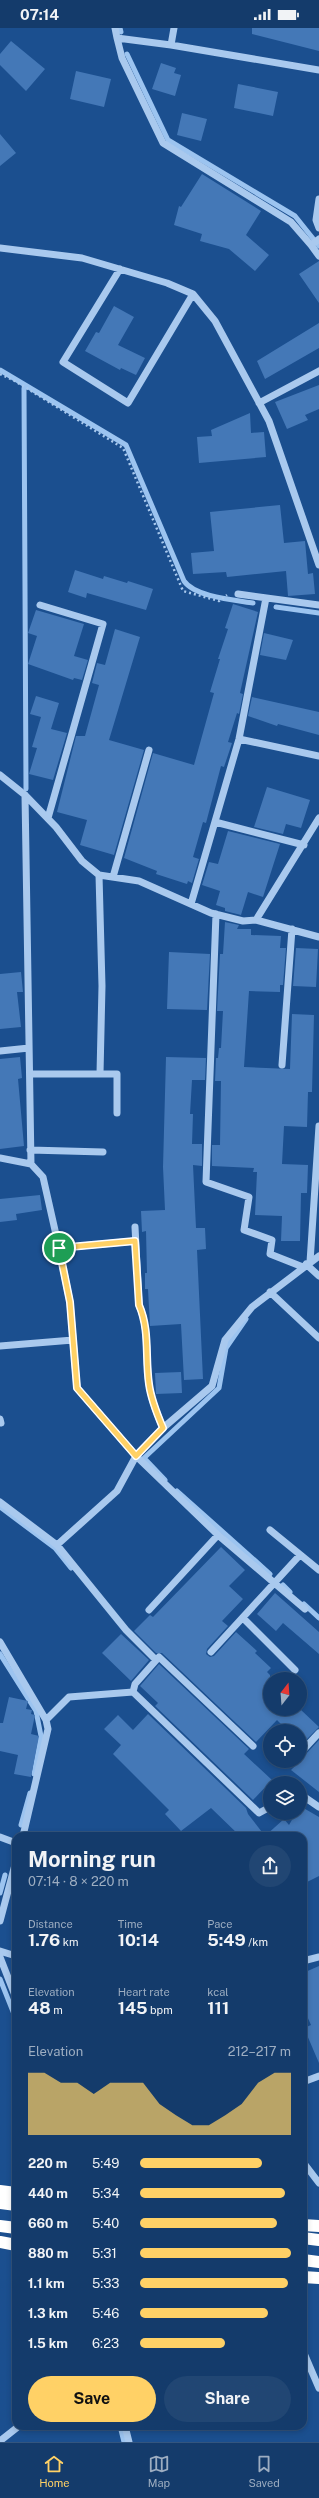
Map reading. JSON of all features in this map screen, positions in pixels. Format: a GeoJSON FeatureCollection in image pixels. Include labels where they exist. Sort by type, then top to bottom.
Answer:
{"type":"FeatureCollection","features":[{"type":"Feature","properties":{"kind":"highway"},"geometry":{"type":"LineString","coordinates":[[0,2191],[12,2192]]}},
{"type":"Feature","properties":{"kind":"highway"},"geometry":{"type":"LineString","coordinates":[[0,2203],[12,2204]]}},
{"type":"Feature","properties":{"kind":"highway"},"geometry":{"type":"LineString","coordinates":[[307,2225],[319,2226]]}},
{"type":"Feature","properties":{"kind":"highway"},"geometry":{"type":"LineString","coordinates":[[0,2226],[12,2228]]}},
{"type":"Feature","properties":{"kind":"highway"},"geometry":{"type":"LineString","coordinates":[[307,2238],[319,2240]]}},
{"type":"Feature","properties":{"kind":"highway"},"geometry":{"type":"LineString","coordinates":[[0,2242],[12,2244]]}},
{"type":"Feature","properties":{"kind":"highway"},"geometry":{"type":"LineString","coordinates":[[307,2260],[319,2262]]}},
{"type":"Feature","properties":{"kind":"highway"},"geometry":{"type":"LineString","coordinates":[[307,2277],[319,2278]]}},
{"type":"Feature","properties":{"kind":"street"},"geometry":{"type":"LineString","coordinates":[[115,28],[122,58],[163,143],[291,222],[315,242],[319,256]]}},
{"type":"Feature","properties":{"kind":"street"},"geometry":{"type":"LineString","coordinates":[[171,45],[174,28]]}},
{"type":"Feature","properties":{"kind":"street"},"geometry":{"type":"LineString","coordinates":[[117,38],[171,45],[319,70]]}},
{"type":"Feature","properties":{"kind":"street"},"geometry":{"type":"LineString","coordinates":[[319,199],[316,220],[319,228]]}},
{"type":"Feature","properties":{"kind":"street"},"geometry":{"type":"LineString","coordinates":[[0,248],[82,258],[167,283],[193,294],[215,321],[269,421],[319,565]]}},
{"type":"Feature","properties":{"kind":"street"},"geometry":{"type":"LineString","coordinates":[[120,269],[63,362],[128,403],[193,294]]}},
{"type":"Feature","properties":{"kind":"street"},"geometry":{"type":"LineString","coordinates":[[259,403],[319,371]]}},
{"type":"Feature","properties":{"kind":"street"},"geometry":{"type":"LineString","coordinates":[[238,594],[319,605]]}},
{"type":"Feature","properties":{"kind":"street"},"geometry":{"type":"LineString","coordinates":[[192,904],[239,739],[266,598]]}},
{"type":"Feature","properties":{"kind":"street"},"geometry":{"type":"LineString","coordinates":[[40,605],[103,624],[48,818]]}},
{"type":"Feature","properties":{"kind":"street"},"geometry":{"type":"LineString","coordinates":[[239,739],[319,756]]}},
{"type":"Feature","properties":{"kind":"street"},"geometry":{"type":"LineString","coordinates":[[113,877],[149,750]]}},
{"type":"Feature","properties":{"kind":"street"},"geometry":{"type":"LineString","coordinates":[[0,775],[25,795],[48,818],[82,861],[98,875],[139,881],[216,914],[243,921],[256,920],[292,928],[319,937]]}},
{"type":"Feature","properties":{"kind":"street"},"geometry":{"type":"LineString","coordinates":[[25,795],[31,1164]]}},
{"type":"Feature","properties":{"kind":"street"},"geometry":{"type":"LineString","coordinates":[[256,920],[319,818]]}},
{"type":"Feature","properties":{"kind":"street"},"geometry":{"type":"LineString","coordinates":[[215,822],[304,844]]}},
{"type":"Feature","properties":{"kind":"street"},"geometry":{"type":"LineString","coordinates":[[98,875],[102,986],[100,1074]]}},
{"type":"Feature","properties":{"kind":"street"},"geometry":{"type":"LineString","coordinates":[[216,914],[206,1182],[249,1197],[244,1230],[272,1240],[270,1254],[306,1264],[319,1276]]}},
{"type":"Feature","properties":{"kind":"street"},"geometry":{"type":"LineString","coordinates":[[282,1065],[292,928]]}},
{"type":"Feature","properties":{"kind":"street"},"geometry":{"type":"LineString","coordinates":[[0,1051],[29,1048]]}},
{"type":"Feature","properties":{"kind":"street"},"geometry":{"type":"LineString","coordinates":[[30,1074],[117,1074],[117,1113]]}},
{"type":"Feature","properties":{"kind":"street"},"geometry":{"type":"LineString","coordinates":[[306,1264],[319,1126]]}},
{"type":"Feature","properties":{"kind":"street"},"geometry":{"type":"LineString","coordinates":[[30,1150],[103,1152]]}},
{"type":"Feature","properties":{"kind":"street"},"geometry":{"type":"LineString","coordinates":[[0,1158],[31,1164],[43,1177],[70,1302],[77,1388],[136,1456],[218,1535],[305,1609]]}},
{"type":"Feature","properties":{"kind":"street"},"geometry":{"type":"LineString","coordinates":[[135,1226],[139,1305],[143,1314],[147,1342],[149,1384],[163,1428]]}},
{"type":"Feature","properties":{"kind":"street"},"geometry":{"type":"LineString","coordinates":[[59,1248],[135,1241]]}},
{"type":"Feature","properties":{"kind":"street"},"geometry":{"type":"LineString","coordinates":[[57,1545],[118,1491],[136,1456],[163,1428],[212,1386],[224,1340],[252,1307],[306,1264],[319,1256]]}},
{"type":"Feature","properties":{"kind":"street"},"geometry":{"type":"LineString","coordinates":[[270,1292],[319,1338]]}},
{"type":"Feature","properties":{"kind":"street"},"geometry":{"type":"LineString","coordinates":[[0,1346],[73,1340]]}},
{"type":"Feature","properties":{"kind":"street"},"geometry":{"type":"LineString","coordinates":[[0,1502],[57,1545],[126,1630],[155,1662]]}},
{"type":"Feature","properties":{"kind":"street"},"geometry":{"type":"LineString","coordinates":[[270,1530],[319,1570]]}},
{"type":"Feature","properties":{"kind":"street"},"geometry":{"type":"LineString","coordinates":[[149,1610],[218,1535]]}},
{"type":"Feature","properties":{"kind":"street"},"geometry":{"type":"LineString","coordinates":[[211,1652],[300,1555]]}},
{"type":"Feature","properties":{"kind":"street"},"geometry":{"type":"LineString","coordinates":[[243,1618],[295,1670]]}},
{"type":"Feature","properties":{"kind":"street"},"geometry":{"type":"LineString","coordinates":[[0,1642],[46,1720],[48,1729],[26,1832]]}},
{"type":"Feature","properties":{"kind":"street"},"geometry":{"type":"LineString","coordinates":[[133,1692],[135,1684],[159,1657],[253,1746]]}},
{"type":"Feature","properties":{"kind":"street"},"geometry":{"type":"LineString","coordinates":[[46,1720],[69,1697],[133,1692],[259,1812],[263,1811]]}},
{"type":"Feature","properties":{"kind":"street"},"geometry":{"type":"LineString","coordinates":[[307,1746],[319,1733]]}},
{"type":"Feature","properties":{"kind":"street"},"geometry":{"type":"LineString","coordinates":[[307,1799],[319,1807]]}},
{"type":"Feature","properties":{"kind":"street"},"geometry":{"type":"LineString","coordinates":[[0,1837],[12,1842]]}},
{"type":"Feature","properties":{"kind":"street"},"geometry":{"type":"LineString","coordinates":[[0,1921],[12,1876]]}},
{"type":"Feature","properties":{"kind":"street"},"geometry":{"type":"LineString","coordinates":[[0,1951],[12,1955]]}},
{"type":"Feature","properties":{"kind":"street"},"geometry":{"type":"LineString","coordinates":[[0,1957],[12,1988]]}},
{"type":"Feature","properties":{"kind":"street"},"geometry":{"type":"LineString","coordinates":[[307,1960],[319,1957]]}},
{"type":"Feature","properties":{"kind":"street"},"geometry":{"type":"LineString","coordinates":[[307,2080],[319,2076]]}},
{"type":"Feature","properties":{"kind":"street"},"geometry":{"type":"LineString","coordinates":[[307,2167],[319,2183]]}},
{"type":"Feature","properties":{"kind":"street"},"geometry":{"type":"LineString","coordinates":[[307,2366],[319,2388]]}},
{"type":"Feature","properties":{"kind":"street"},"geometry":{"type":"LineString","coordinates":[[0,2441],[13,2430]]}},
{"type":"Feature","properties":{"kind":"street"},"geometry":{"type":"LineString","coordinates":[[127,2430],[129,2442]]}},
{"type":"Feature","properties":{"kind":"path"},"geometry":{"type":"LineString","coordinates":[[0,374],[16,381],[123,448],[183,590],[219,601],[223,598]]}},
{"type":"Feature","properties":{"kind":"building"},"geometry":{"type":"Polygon","coordinates":[[[252,28],[319,28],[319,51],[252,34],[252,28]]]}},
{"type":"Feature","properties":{"kind":"building"},"geometry":{"type":"Polygon","coordinates":[[[11,41],[45,69],[26,91],[0,65],[0,54],[11,41]]]}},
{"type":"Feature","properties":{"kind":"building"},"geometry":{"type":"Polygon","coordinates":[[[161,63],[176,68],[174,73],[181,75],[175,96],[152,89],[161,63]]]}},
{"type":"Feature","properties":{"kind":"building"},"geometry":{"type":"Polygon","coordinates":[[[76,71],[111,79],[104,107],[70,99],[76,71]]]}},
{"type":"Feature","properties":{"kind":"building"},"geometry":{"type":"Polygon","coordinates":[[[238,84],[278,92],[273,116],[234,108],[238,84]]]}},
{"type":"Feature","properties":{"kind":"building"},"geometry":{"type":"Polygon","coordinates":[[[182,113],[207,119],[201,141],[177,135],[182,113]]]}},
{"type":"Feature","properties":{"kind":"building"},"geometry":{"type":"Polygon","coordinates":[[[0,134],[16,153],[0,166],[0,134]]]}},
{"type":"Feature","properties":{"kind":"building"},"geometry":{"type":"Polygon","coordinates":[[[202,174],[261,211],[246,235],[269,255],[255,271],[229,249],[200,241],[202,234],[174,225],[179,206],[181,207],[202,174]]]}},
{"type":"Feature","properties":{"kind":"building"},"geometry":{"type":"Polygon","coordinates":[[[319,261],[319,303],[299,274],[319,261]]]}},
{"type":"Feature","properties":{"kind":"building"},"geometry":{"type":"Polygon","coordinates":[[[114,306],[134,317],[118,345],[145,358],[136,375],[121,368],[120,370],[85,351],[96,332],[99,333],[114,306]]]}},
{"type":"Feature","properties":{"kind":"building"},"geometry":{"type":"Polygon","coordinates":[[[319,323],[319,348],[265,379],[257,361],[319,323]]]}},
{"type":"Feature","properties":{"kind":"building"},"geometry":{"type":"Polygon","coordinates":[[[319,385],[319,409],[305,415],[308,420],[287,429],[275,402],[319,385]]]}},
{"type":"Feature","properties":{"kind":"building"},"geometry":{"type":"Polygon","coordinates":[[[250,413],[251,433],[264,432],[266,457],[199,463],[197,437],[212,436],[211,430],[250,413]]]}},
{"type":"Feature","properties":{"kind":"building"},"geometry":{"type":"Polygon","coordinates":[[[280,505],[284,543],[305,541],[308,574],[313,573],[315,594],[288,596],[286,571],[227,577],[226,572],[193,574],[191,553],[214,551],[210,512],[280,505]]]}},
{"type":"Feature","properties":{"kind":"building"},"geometry":{"type":"Polygon","coordinates":[[[75,570],[103,579],[104,576],[127,583],[128,581],[153,589],[146,610],[87,593],[86,598],[68,592],[75,570]]]}},
{"type":"Feature","properties":{"kind":"building"},"geometry":{"type":"Polygon","coordinates":[[[233,604],[258,612],[240,693],[243,694],[239,714],[237,713],[228,742],[232,743],[224,767],[221,766],[206,823],[203,822],[193,857],[199,859],[192,883],[188,881],[187,884],[156,874],[157,871],[124,858],[153,753],[194,765],[214,693],[210,692],[220,659],[218,659],[228,629],[225,628],[233,604]]]}},
{"type":"Feature","properties":{"kind":"building"},"geometry":{"type":"Polygon","coordinates":[[[36,610],[84,624],[74,656],[88,660],[82,680],[74,678],[73,680],[28,664],[37,636],[28,633],[36,610]]]}},
{"type":"Feature","properties":{"kind":"building"},"geometry":{"type":"Polygon","coordinates":[[[115,629],[140,637],[109,740],[144,750],[114,855],[80,845],[87,820],[57,812],[76,736],[85,736],[99,685],[92,683],[97,663],[105,665],[115,629]]]}},
{"type":"Feature","properties":{"kind":"building"},"geometry":{"type":"Polygon","coordinates":[[[264,633],[293,640],[286,660],[260,655],[264,633]]]}},
{"type":"Feature","properties":{"kind":"building"},"geometry":{"type":"Polygon","coordinates":[[[36,696],[59,703],[51,729],[67,733],[53,780],[29,774],[37,748],[32,747],[41,717],[30,714],[36,696]]]}},
{"type":"Feature","properties":{"kind":"building"},"geometry":{"type":"Polygon","coordinates":[[[252,697],[319,712],[319,735],[278,724],[277,726],[248,716],[252,697]]]}},
{"type":"Feature","properties":{"kind":"building"},"geometry":{"type":"Polygon","coordinates":[[[267,787],[310,800],[301,828],[286,824],[283,834],[254,827],[267,787]]]}},
{"type":"Feature","properties":{"kind":"building"},"geometry":{"type":"Polygon","coordinates":[[[228,831],[280,844],[263,897],[248,892],[241,915],[225,911],[225,908],[216,905],[220,891],[202,885],[209,862],[218,864],[228,831]]]}},
{"type":"Feature","properties":{"kind":"building"},"geometry":{"type":"Polygon","coordinates":[[[225,922],[239,925],[237,929],[251,929],[251,935],[281,936],[280,948],[286,948],[283,985],[280,985],[280,992],[249,991],[244,1067],[290,1069],[292,1014],[314,1015],[312,1092],[308,1092],[307,1127],[284,1126],[282,1164],[308,1165],[307,1193],[301,1193],[300,1241],[281,1241],[282,1216],[255,1215],[257,1172],[253,1172],[254,1168],[212,1166],[212,1145],[220,1145],[221,1081],[215,1081],[216,1058],[218,1058],[219,1048],[221,1048],[223,1011],[217,1011],[220,954],[223,954],[225,922]]]}},
{"type":"Feature","properties":{"kind":"building"},"geometry":{"type":"Polygon","coordinates":[[[296,948],[318,949],[316,987],[293,986],[296,948]]]}},
{"type":"Feature","properties":{"kind":"building"},"geometry":{"type":"Polygon","coordinates":[[[169,952],[210,954],[207,1010],[167,1009],[169,952]]]}},
{"type":"Feature","properties":{"kind":"building"},"geometry":{"type":"Polygon","coordinates":[[[21,972],[23,992],[17,992],[21,1027],[0,1029],[0,974],[21,972]]]}},
{"type":"Feature","properties":{"kind":"building"},"geometry":{"type":"Polygon","coordinates":[[[20,1057],[22,1078],[18,1079],[24,1146],[0,1149],[0,1059],[20,1057]]]}},
{"type":"Feature","properties":{"kind":"building"},"geometry":{"type":"Polygon","coordinates":[[[166,1057],[206,1058],[205,1080],[192,1080],[190,1114],[193,1114],[192,1144],[202,1144],[202,1166],[193,1165],[196,1228],[205,1228],[206,1249],[197,1250],[203,1379],[184,1380],[181,1324],[150,1326],[148,1289],[145,1289],[145,1273],[147,1273],[146,1231],[142,1232],[141,1211],[165,1210],[163,1167],[166,1057]]]}},
{"type":"Feature","properties":{"kind":"building"},"geometry":{"type":"Polygon","coordinates":[[[40,1195],[42,1210],[16,1214],[17,1220],[0,1222],[0,1199],[40,1195]]]}},
{"type":"Feature","properties":{"kind":"building"},"geometry":{"type":"Polygon","coordinates":[[[181,1372],[182,1393],[156,1394],[155,1373],[181,1372]]]}},
{"type":"Feature","properties":{"kind":"building"},"geometry":{"type":"Polygon","coordinates":[[[221,1547],[245,1570],[229,1586],[243,1599],[222,1621],[228,1626],[207,1649],[206,1654],[210,1657],[214,1656],[236,1632],[257,1651],[255,1653],[271,1668],[267,1672],[263,1672],[263,1716],[307,1716],[319,1727],[307,1739],[307,1724],[281,1724],[277,1720],[273,1724],[263,1724],[263,1735],[256,1742],[162,1653],[156,1653],[134,1631],[150,1615],[153,1617],[221,1547]]]}},
{"type":"Feature","properties":{"kind":"building"},"geometry":{"type":"Polygon","coordinates":[[[275,1593],[319,1632],[319,1654],[283,1623],[276,1631],[257,1614],[275,1593]]]}},
{"type":"Feature","properties":{"kind":"building"},"geometry":{"type":"Polygon","coordinates":[[[121,1634],[149,1660],[131,1681],[102,1653],[121,1634]]]}},
{"type":"Feature","properties":{"kind":"building"},"geometry":{"type":"Polygon","coordinates":[[[159,1664],[249,1749],[244,1754],[268,1776],[263,1776],[263,1789],[253,1800],[155,1706],[158,1703],[140,1686],[159,1664]]]}},
{"type":"Feature","properties":{"kind":"building"},"geometry":{"type":"Polygon","coordinates":[[[9,1697],[28,1701],[26,1709],[32,1710],[31,1714],[35,1715],[31,1734],[39,1736],[31,1777],[14,1774],[18,1755],[0,1751],[0,1723],[3,1723],[9,1697]]]}},
{"type":"Feature","properties":{"kind":"building"},"geometry":{"type":"Polygon","coordinates":[[[148,1714],[246,1808],[248,1814],[262,1832],[236,1832],[211,1808],[181,1831],[165,1814],[169,1810],[113,1754],[121,1745],[104,1729],[118,1715],[133,1730],[148,1714]]]}},
{"type":"Feature","properties":{"kind":"building"},"geometry":{"type":"Polygon","coordinates":[[[319,1740],[319,1792],[307,1783],[307,1776],[299,1776],[291,1770],[293,1768],[307,1768],[307,1753],[319,1740]]]}},
{"type":"Feature","properties":{"kind":"building"},"geometry":{"type":"Polygon","coordinates":[[[307,1810],[319,1817],[319,1876],[307,1882],[307,1832],[269,1832],[283,1820],[285,1820],[289,1825],[292,1820],[307,1820],[307,1810]]]}},
{"type":"Feature","properties":{"kind":"building"},"geometry":{"type":"Polygon","coordinates":[[[319,1966],[319,2063],[307,2035],[307,2027],[311,2025],[307,2016],[307,1971],[319,1966]]]}},
{"type":"Feature","properties":{"kind":"waterway"},"geometry":{"type":"LineString","coordinates":[[120,28],[121,32]]}},
{"type":"Feature","properties":{"kind":"waterway"},"geometry":{"type":"LineString","coordinates":[[127,54],[168,140],[295,216],[319,246]]}},
{"type":"Feature","properties":{"kind":"waterway"},"geometry":{"type":"LineString","coordinates":[[0,370],[126,445],[184,581],[189,586],[197,591],[216,597],[253,603]]}},
{"type":"Feature","properties":{"kind":"waterway"},"geometry":{"type":"LineString","coordinates":[[24,388],[26,789]]}},
{"type":"Feature","properties":{"kind":"waterway"},"geometry":{"type":"LineString","coordinates":[[276,607],[319,613]]}},
{"type":"Feature","properties":{"kind":"waterway"},"geometry":{"type":"LineString","coordinates":[[165,1480],[144,1458],[219,1388],[226,1348],[246,1319]]}},
{"type":"Feature","properties":{"kind":"waterway"},"geometry":{"type":"LineString","coordinates":[[177,1491],[270,1574]]}},
{"type":"Feature","properties":{"kind":"waterway"},"geometry":{"type":"LineString","coordinates":[[0,1507],[55,1548],[71,1568]]}},
{"type":"Feature","properties":{"kind":"waterway"},"geometry":{"type":"LineString","coordinates":[[283,1585],[290,1592]]}},
{"type":"Feature","properties":{"kind":"waterway"},"geometry":{"type":"LineString","coordinates":[[304,1604],[319,1618]]}},
{"type":"Feature","properties":{"kind":"waterway"},"geometry":{"type":"LineString","coordinates":[[0,1654],[36,1711],[41,1736],[34,1774]]}},
{"type":"Feature","properties":{"kind":"waterway"},"geometry":{"type":"LineString","coordinates":[[21,1825],[30,1793]]}},
{"type":"Feature","properties":{"kind":"waterway"},"geometry":{"type":"LineString","coordinates":[[0,1893],[5,1875]]}},
{"type":"Feature","properties":{"kind":"waterway"},"geometry":{"type":"LineString","coordinates":[[0,1979],[12,2009]]}},
{"type":"Feature","properties":{"kind":"waterway"},"geometry":{"type":"LineString","coordinates":[[121,2430],[124,2442]]}},
{"type":"Feature","properties":{"kind":"route"},"geometry":{"type":"LineString","coordinates":[[135,1241],[139,1305],[143,1314],[147,1342],[149,1384],[155,1410],[163,1428],[136,1456],[77,1388],[70,1302],[59,1248],[135,1241]]}}]}
